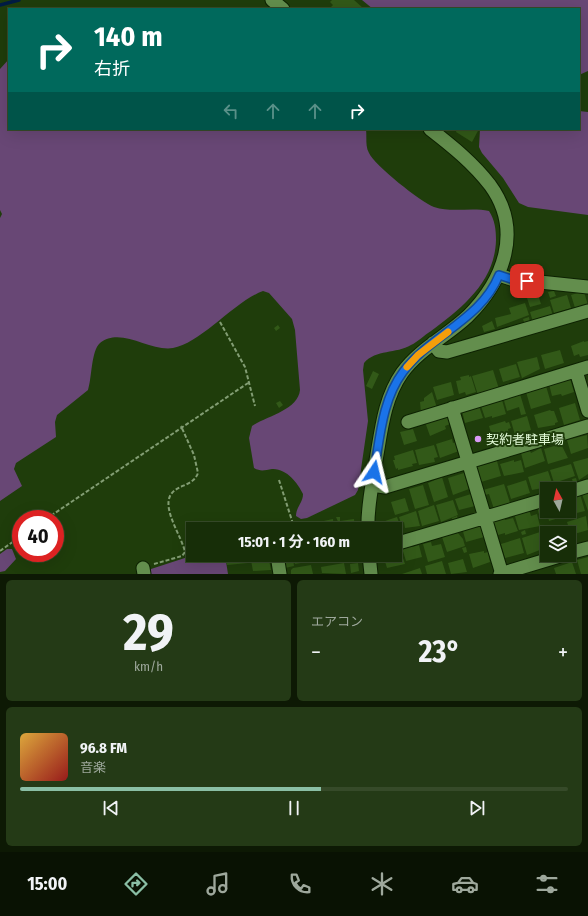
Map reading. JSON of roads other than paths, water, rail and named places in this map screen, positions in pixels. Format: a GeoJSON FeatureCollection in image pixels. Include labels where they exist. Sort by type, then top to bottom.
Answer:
{"type":"FeatureCollection","features":[{"type":"Feature","properties":{"kind":"street"},"geometry":{"type":"LineString","coordinates":[[272,0],[282,8]]}},
{"type":"Feature","properties":{"kind":"street"},"geometry":{"type":"LineString","coordinates":[[368,522],[372,485],[384,418],[390,394],[410,363],[433,343],[454,328],[481,302],[490,291],[499,275],[506,247],[504,215],[499,200],[491,186],[479,172],[431,130]]}},
{"type":"Feature","properties":{"kind":"street"},"geometry":{"type":"LineString","coordinates":[[499,275],[511,279],[588,287]]}},
{"type":"Feature","properties":{"kind":"street"},"geometry":{"type":"LineString","coordinates":[[433,343],[439,351],[447,352],[588,310]]}},
{"type":"Feature","properties":{"kind":"street"},"geometry":{"type":"LineString","coordinates":[[408,422],[582,369],[588,411]]}},
{"type":"Feature","properties":{"kind":"street"},"geometry":{"type":"LineString","coordinates":[[452,408],[501,574],[540,562]]}},
{"type":"Feature","properties":{"kind":"street"},"geometry":{"type":"LineString","coordinates":[[372,485],[385,487],[588,426]]}},
{"type":"Feature","properties":{"kind":"street"},"geometry":{"type":"LineString","coordinates":[[576,490],[588,486]]}},
{"type":"Feature","properties":{"kind":"street"},"geometry":{"type":"LineString","coordinates":[[402,542],[540,500]]}},
{"type":"Feature","properties":{"kind":"street"},"geometry":{"type":"LineString","coordinates":[[576,551],[588,548]]}},
{"type":"Feature","properties":{"kind":"street"},"geometry":{"type":"LineString","coordinates":[[278,562],[280,574]]}},
{"type":"Feature","properties":{"kind":"street"},"geometry":{"type":"LineString","coordinates":[[370,562],[371,574]]}},
{"type":"Feature","properties":{"kind":"waterway"},"geometry":{"type":"LineString","coordinates":[[0,5],[19,0]]}},
{"type":"Feature","properties":{"kind":"place","name":"契約者駐車場"},"geometry":{"type":"Point","coordinates":[478,439]}}]}
